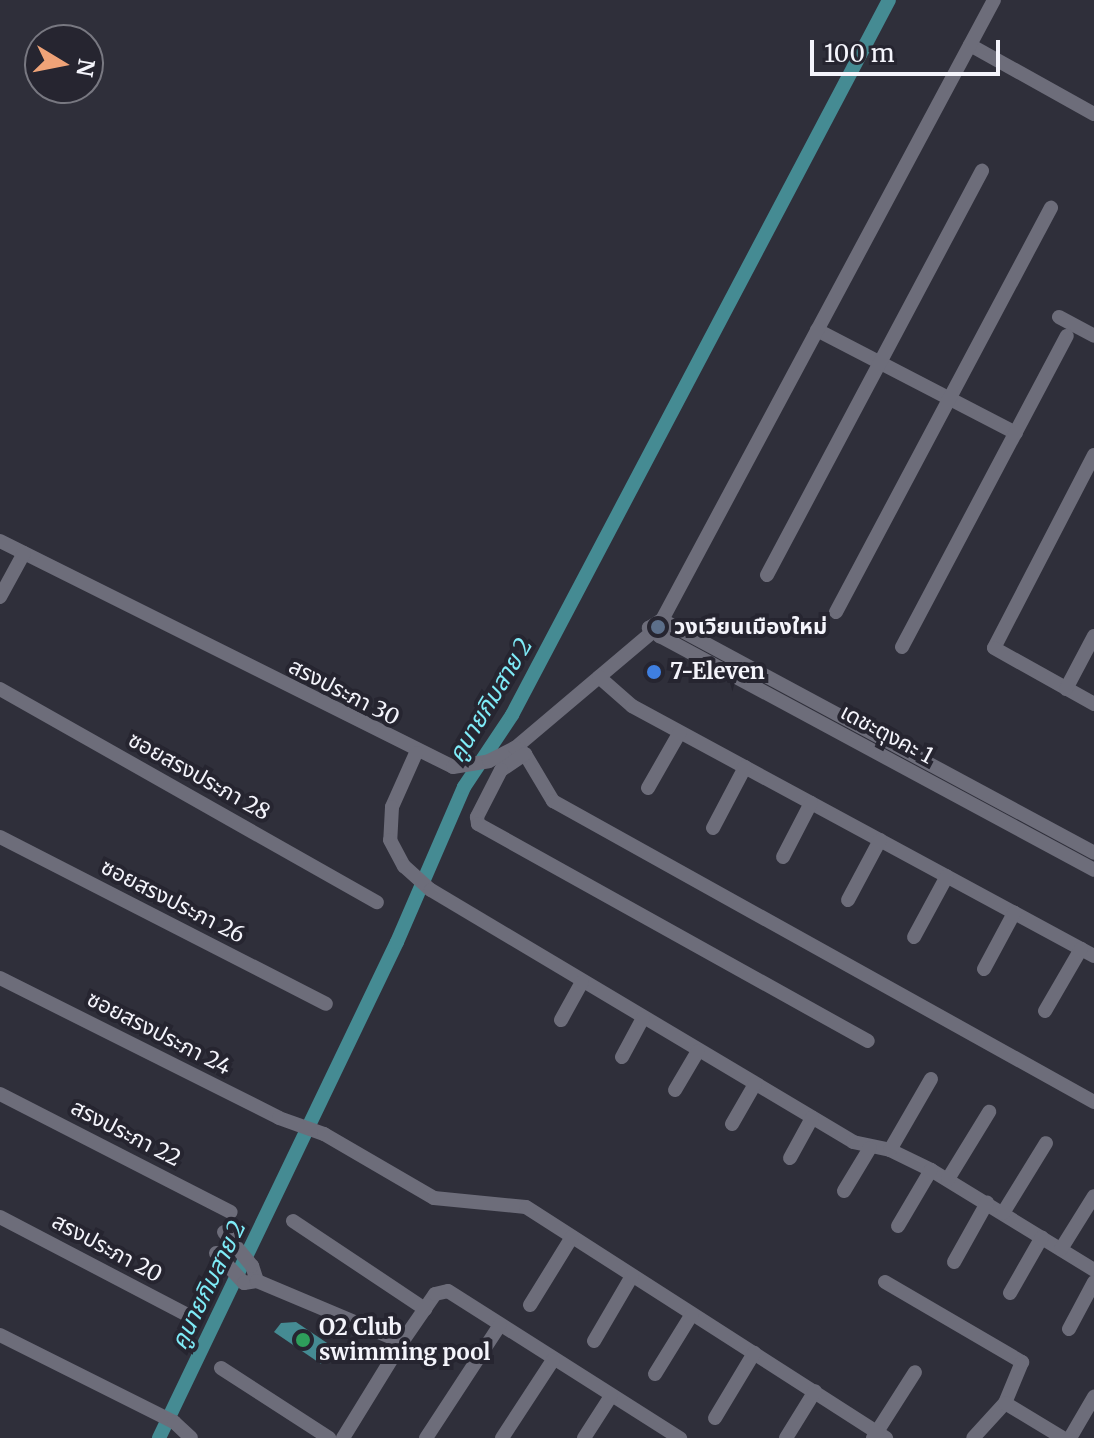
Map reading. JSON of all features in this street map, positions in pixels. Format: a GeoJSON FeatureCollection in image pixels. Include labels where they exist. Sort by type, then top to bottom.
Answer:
{"type":"FeatureCollection","features":[{"type":"Feature","properties":{"kind":"street"},"geometry":{"type":"LineString","coordinates":[[660,629],[994,0]]}},
{"type":"Feature","properties":{"kind":"street"},"geometry":{"type":"LineString","coordinates":[[970,45],[1094,114]]}},
{"type":"Feature","properties":{"kind":"street"},"geometry":{"type":"LineString","coordinates":[[767,575],[982,171]]}},
{"type":"Feature","properties":{"kind":"street"},"geometry":{"type":"LineString","coordinates":[[836,612],[1051,208]]}},
{"type":"Feature","properties":{"kind":"street"},"geometry":{"type":"LineString","coordinates":[[1059,317],[1094,336]]}},
{"type":"Feature","properties":{"kind":"street"},"geometry":{"type":"LineString","coordinates":[[817,330],[1016,433]]}},
{"type":"Feature","properties":{"kind":"street"},"geometry":{"type":"LineString","coordinates":[[902,647],[1067,336]]}},
{"type":"Feature","properties":{"kind":"street"},"geometry":{"type":"LineString","coordinates":[[1094,455],[994,648],[1094,704]]}},
{"type":"Feature","properties":{"kind":"street","name":"สรงประภา 30"},"geometry":{"type":"LineString","coordinates":[[0,541],[416,753],[461,768],[520,751],[599,677],[660,629]]}},
{"type":"Feature","properties":{"kind":"street"},"geometry":{"type":"LineString","coordinates":[[0,597],[24,553]]}},
{"type":"Feature","properties":{"kind":"street","name":"เดชะตุงคะ 1"},"geometry":{"type":"LineString","coordinates":[[660,629],[1094,853]]}},
{"type":"Feature","properties":{"kind":"street","name":"เดชะตุงคะ 1"},"geometry":{"type":"LineString","coordinates":[[660,629],[1094,870]]}},
{"type":"Feature","properties":{"kind":"street"},"geometry":{"type":"LineString","coordinates":[[1066,689],[1094,636]]}},
{"type":"Feature","properties":{"kind":"street"},"geometry":{"type":"LineString","coordinates":[[599,677],[618,697],[680,732],[1088,952],[1045,1011]]}},
{"type":"Feature","properties":{"kind":"street","name":"ซอยสรงประภา 28"},"geometry":{"type":"LineString","coordinates":[[0,689],[377,902]]}},
{"type":"Feature","properties":{"kind":"street"},"geometry":{"type":"LineString","coordinates":[[648,788],[680,732]]}},
{"type":"Feature","properties":{"kind":"street"},"geometry":{"type":"LineString","coordinates":[[868,1041],[478,824],[501,770],[520,751],[553,801],[1094,1102]]}},
{"type":"Feature","properties":{"kind":"street"},"geometry":{"type":"LineString","coordinates":[[416,753],[390,818],[390,840],[404,866],[431,890],[812,1118],[870,1148],[890,1150],[948,1179],[1094,1270]]}},
{"type":"Feature","properties":{"kind":"street"},"geometry":{"type":"LineString","coordinates":[[713,828],[745,767]]}},
{"type":"Feature","properties":{"kind":"street"},"geometry":{"type":"LineString","coordinates":[[783,857],[811,803]]}},
{"type":"Feature","properties":{"kind":"street","name":"ซอยสรงประภา 26"},"geometry":{"type":"LineString","coordinates":[[0,837],[326,1004]]}},
{"type":"Feature","properties":{"kind":"street"},"geometry":{"type":"LineString","coordinates":[[848,900],[880,840]]}},
{"type":"Feature","properties":{"kind":"street"},"geometry":{"type":"LineString","coordinates":[[914,937],[947,876]]}},
{"type":"Feature","properties":{"kind":"street"},"geometry":{"type":"LineString","coordinates":[[984,969],[1014,913]]}},
{"type":"Feature","properties":{"kind":"street","name":"ซอยสรงประภา 24"},"geometry":{"type":"LineString","coordinates":[[0,978],[299,1126],[324,1134],[434,1198],[523,1206],[815,1391],[878,1436]]}},
{"type":"Feature","properties":{"kind":"street"},"geometry":{"type":"LineString","coordinates":[[561,1020],[582,982]]}},
{"type":"Feature","properties":{"kind":"street"},"geometry":{"type":"LineString","coordinates":[[622,1057],[643,1018]]}},
{"type":"Feature","properties":{"kind":"street"},"geometry":{"type":"LineString","coordinates":[[675,1090],[698,1051]]}},
{"type":"Feature","properties":{"kind":"street"},"geometry":{"type":"LineString","coordinates":[[890,1150],[931,1079]]}},
{"type":"Feature","properties":{"kind":"street"},"geometry":{"type":"LineString","coordinates":[[732,1124],[755,1084]]}},
{"type":"Feature","properties":{"kind":"street","name":"สรงประภา 22"},"geometry":{"type":"LineString","coordinates":[[0,1094],[231,1212]]}},
{"type":"Feature","properties":{"kind":"street"},"geometry":{"type":"LineString","coordinates":[[948,1179],[989,1112]]}},
{"type":"Feature","properties":{"kind":"street"},"geometry":{"type":"LineString","coordinates":[[790,1158],[812,1118]]}},
{"type":"Feature","properties":{"kind":"street"},"geometry":{"type":"LineString","coordinates":[[1003,1213],[1046,1143]]}},
{"type":"Feature","properties":{"kind":"street"},"geometry":{"type":"LineString","coordinates":[[844,1191],[870,1148]]}},
{"type":"Feature","properties":{"kind":"street"},"geometry":{"type":"LineString","coordinates":[[898,1226],[931,1170]]}},
{"type":"Feature","properties":{"kind":"street"},"geometry":{"type":"LineString","coordinates":[[1061,1249],[1094,1196]]}},
{"type":"Feature","properties":{"kind":"street"},"geometry":{"type":"LineString","coordinates":[[954,1262],[987,1203]]}},
{"type":"Feature","properties":{"kind":"street","name":"สรงประภา 20"},"geometry":{"type":"LineString","coordinates":[[0,1217],[193,1318]]}},
{"type":"Feature","properties":{"kind":"street"},"geometry":{"type":"LineString","coordinates":[[293,1221],[425,1309]]}},
{"type":"Feature","properties":{"kind":"street"},"geometry":{"type":"LineString","coordinates":[[227,1236],[251,1277]]}},
{"type":"Feature","properties":{"kind":"street"},"geometry":{"type":"LineString","coordinates":[[530,1305],[572,1237]]}},
{"type":"Feature","properties":{"kind":"street"},"geometry":{"type":"LineString","coordinates":[[1010,1293],[1042,1237]]}},
{"type":"Feature","properties":{"kind":"street"},"geometry":{"type":"LineString","coordinates":[[218,1255],[251,1277],[402,1342]]}},
{"type":"Feature","properties":{"kind":"street"},"geometry":{"type":"LineString","coordinates":[[594,1341],[632,1276]]}},
{"type":"Feature","properties":{"kind":"street"},"geometry":{"type":"LineString","coordinates":[[885,1282],[1022,1362],[1005,1403],[973,1438]]}},
{"type":"Feature","properties":{"kind":"street"},"geometry":{"type":"LineString","coordinates":[[1069,1329],[1094,1282]]}},
{"type":"Feature","properties":{"kind":"street"},"geometry":{"type":"LineString","coordinates":[[343,1438],[435,1294],[448,1291],[672,1436]]}},
{"type":"Feature","properties":{"kind":"street"},"geometry":{"type":"LineString","coordinates":[[655,1374],[692,1314]]}},
{"type":"Feature","properties":{"kind":"street"},"geometry":{"type":"LineString","coordinates":[[426,1438],[500,1325]]}},
{"type":"Feature","properties":{"kind":"street"},"geometry":{"type":"LineString","coordinates":[[0,1335],[160,1415],[182,1432]]}},
{"type":"Feature","properties":{"kind":"street"},"geometry":{"type":"LineString","coordinates":[[715,1418],[754,1353]]}},
{"type":"Feature","properties":{"kind":"street"},"geometry":{"type":"LineString","coordinates":[[502,1438],[553,1360]]}},
{"type":"Feature","properties":{"kind":"street"},"geometry":{"type":"LineString","coordinates":[[221,1368],[329,1438]]}},
{"type":"Feature","properties":{"kind":"street"},"geometry":{"type":"LineString","coordinates":[[878,1436],[915,1372]]}},
{"type":"Feature","properties":{"kind":"street"},"geometry":{"type":"LineString","coordinates":[[786,1438],[815,1391]]}},
{"type":"Feature","properties":{"kind":"street"},"geometry":{"type":"LineString","coordinates":[[584,1438],[611,1396]]}},
{"type":"Feature","properties":{"kind":"street"},"geometry":{"type":"LineString","coordinates":[[1070,1438],[1094,1397]]}},
{"type":"Feature","properties":{"kind":"street"},"geometry":{"type":"LineString","coordinates":[[1005,1403],[1063,1438]]}},
{"type":"Feature","properties":{"kind":"water","name":"O2 Club swimming pool"},"geometry":{"type":"Polygon","coordinates":[[[296,1322],[333,1347],[321,1364],[274,1332],[281,1323],[296,1322]]]}},
{"type":"Feature","properties":{"kind":"waterway","name":"คูนายกิมสาย 2"},"geometry":{"type":"LineString","coordinates":[[159,1438],[397,942],[464,787],[512,715],[889,0]]}},
{"type":"Feature","properties":{"kind":"place","name":"วงเวียนเมืองใหม่"},"geometry":{"type":"Point","coordinates":[658,627]}},
{"type":"Feature","properties":{"kind":"place","name":"7-Eleven"},"geometry":{"type":"Point","coordinates":[654,672]}},
{"type":"Feature","properties":{"kind":"place","name":"O2 Club swimming pool"},"geometry":{"type":"Point","coordinates":[303,1340]}}]}
